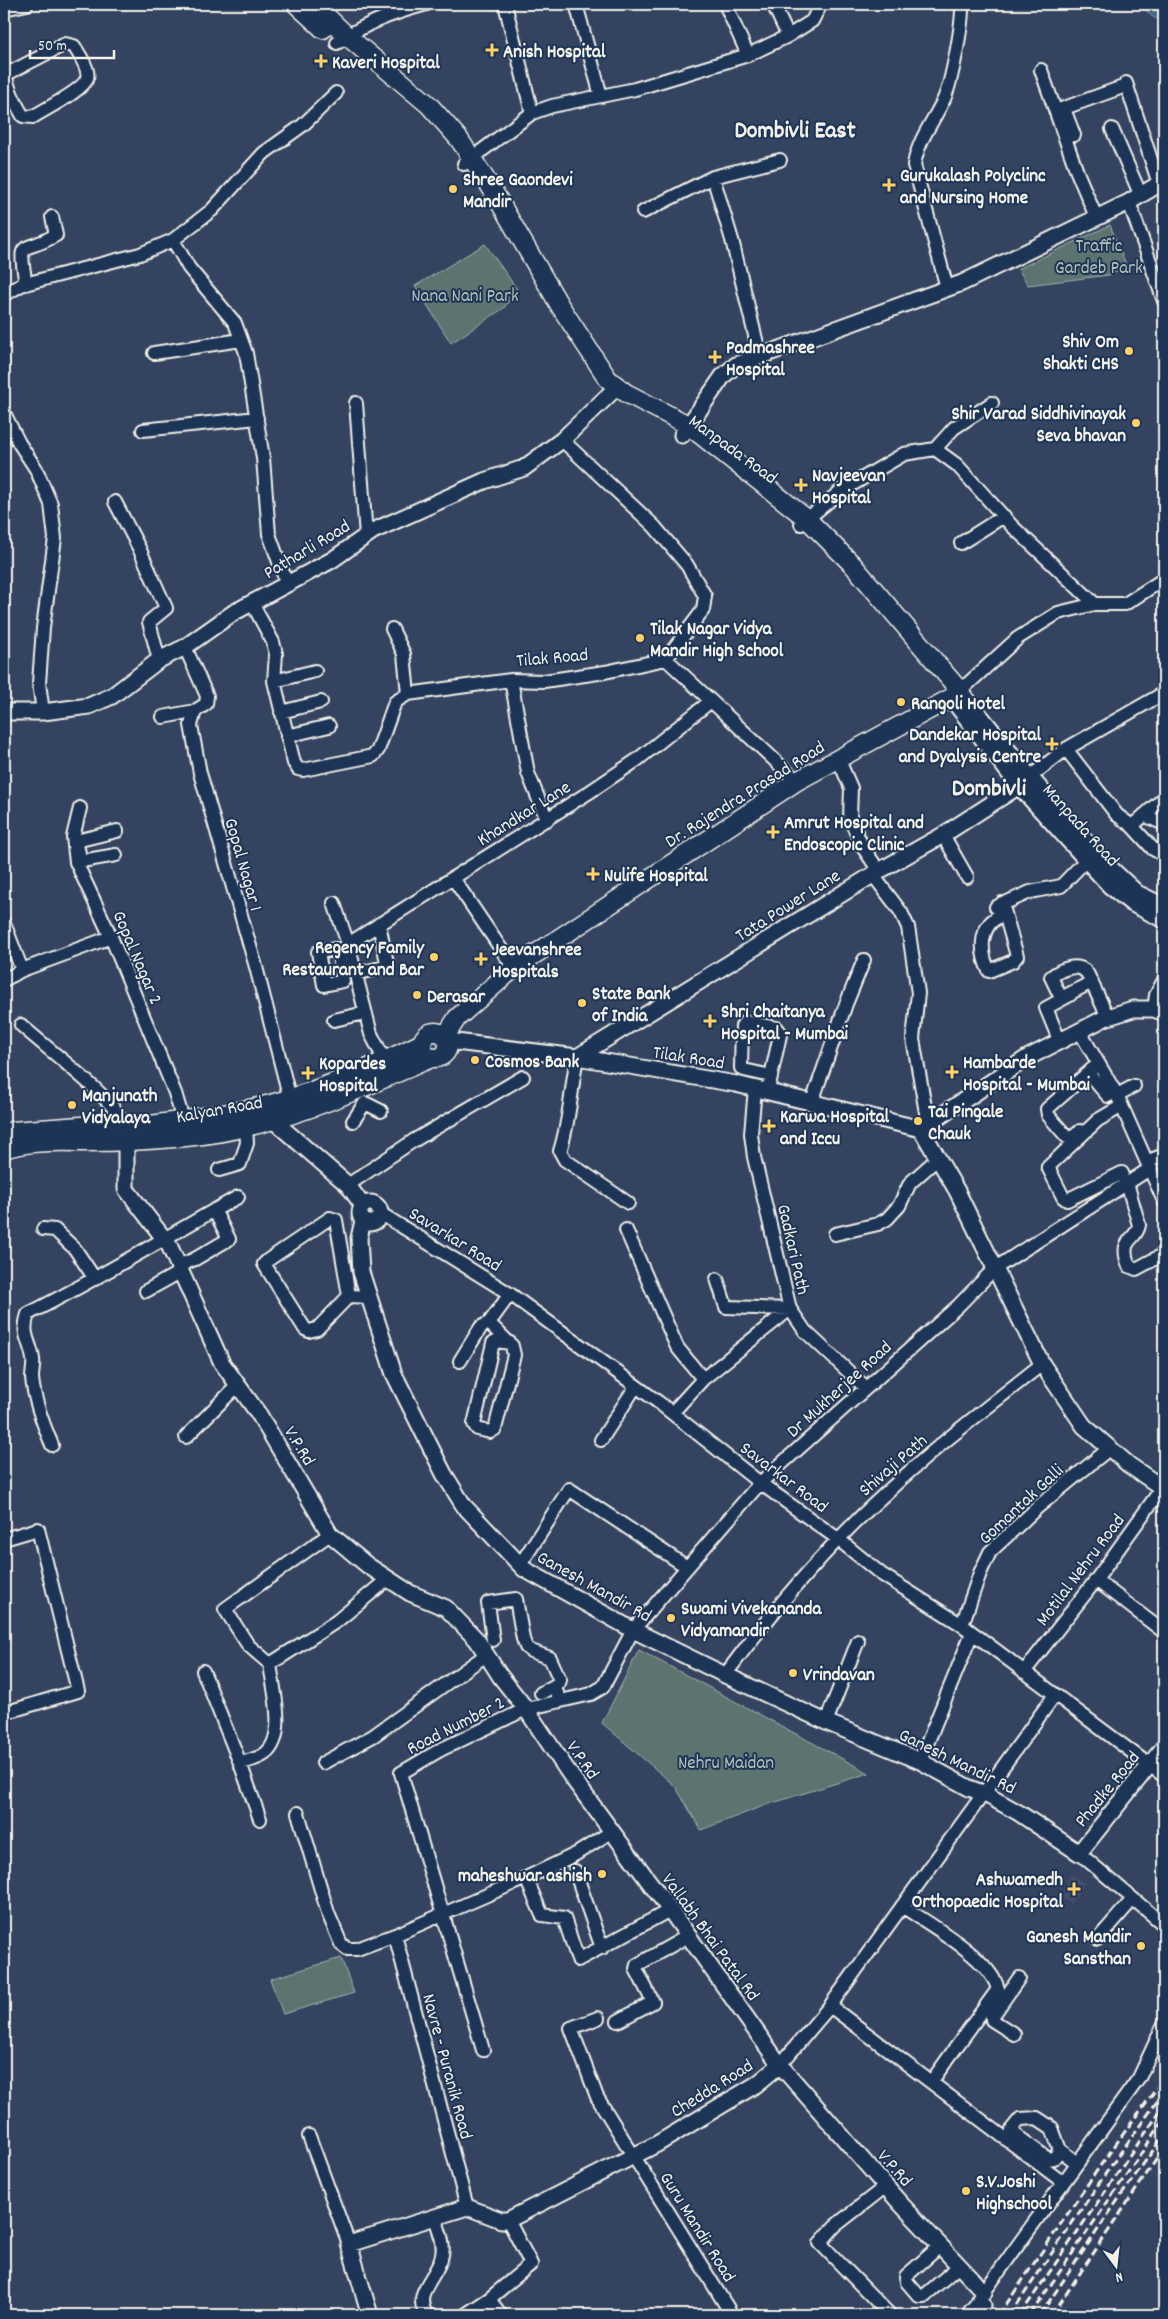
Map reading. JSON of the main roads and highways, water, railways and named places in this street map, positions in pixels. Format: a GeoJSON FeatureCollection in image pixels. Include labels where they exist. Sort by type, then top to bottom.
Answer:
{"type":"FeatureCollection","features":[{"type":"Feature","properties":{"kind":"main road","name":"Manpada Road"},"geometry":{"type":"LineString","coordinates":[[302,4],[398,84],[430,105],[468,161],[614,391],[685,430],[804,522],[853,565],[955,695]]}},
{"type":"Feature","properties":{"kind":"main road","name":"Dr. Rajendra Prasad Road"},"geometry":{"type":"LineString","coordinates":[[437,1044],[457,1018],[514,968],[797,781],[955,695]]}},
{"type":"Feature","properties":{"kind":"main road","name":"Kalyan Road"},"geometry":{"type":"LineString","coordinates":[[4,1134],[12,1131],[122,1123],[137,1127],[235,1112],[290,1099],[385,1061],[437,1044]]}},
{"type":"Feature","properties":{"kind":"main road","name":"Kalyan Road"},"geometry":{"type":"LineString","coordinates":[[4,1148],[14,1145],[56,1142],[126,1142],[188,1137],[274,1121],[362,1096],[437,1044]]}},
{"type":"Feature","properties":{"kind":"railway"},"geometry":{"type":"LineString","coordinates":[[999,2315],[1100,2166],[1164,2078]]}},
{"type":"Feature","properties":{"kind":"railway"},"geometry":{"type":"LineString","coordinates":[[1010,2315],[1108,2170],[1164,2092]]}},
{"type":"Feature","properties":{"kind":"railway"},"geometry":{"type":"LineString","coordinates":[[1020,2315],[1164,2106]]}},
{"type":"Feature","properties":{"kind":"railway"},"geometry":{"type":"LineString","coordinates":[[1030,2315],[1164,2120]]}},
{"type":"Feature","properties":{"kind":"railway"},"geometry":{"type":"LineString","coordinates":[[1040,2315],[1164,2135]]}},
{"type":"Feature","properties":{"kind":"railway"},"geometry":{"type":"LineString","coordinates":[[1052,2315],[1164,2148]]}},
{"type":"Feature","properties":{"kind":"place","name":"Anish Hospital"},"geometry":{"type":"Point","coordinates":[492,50]}},
{"type":"Feature","properties":{"kind":"place","name":"Kaveri Hospital"},"geometry":{"type":"Point","coordinates":[321,61]}},
{"type":"Feature","properties":{"kind":"place","name":"Gurukalash Polyclinc and Nursing Home"},"geometry":{"type":"Point","coordinates":[889,185]}},
{"type":"Feature","properties":{"kind":"place","name":"Shree Gaondevi Mandir"},"geometry":{"type":"Point","coordinates":[453,189]}},
{"type":"Feature","properties":{"kind":"place","name":"Shiv Om Shakti CHS"},"geometry":{"type":"Point","coordinates":[1129,351]}},
{"type":"Feature","properties":{"kind":"place","name":"Padmashree Hospital"},"geometry":{"type":"Point","coordinates":[715,357]}},
{"type":"Feature","properties":{"kind":"place","name":"Shir Varad Siddhivinayak Seva bhavan"},"geometry":{"type":"Point","coordinates":[1136,423]}},
{"type":"Feature","properties":{"kind":"place","name":"Navjeevan Hospital"},"geometry":{"type":"Point","coordinates":[801,485]}},
{"type":"Feature","properties":{"kind":"place","name":"Tilak Nagar Vidya Mandir High School"},"geometry":{"type":"Point","coordinates":[640,638]}},
{"type":"Feature","properties":{"kind":"place","name":"Rangoli Hotel"},"geometry":{"type":"Point","coordinates":[901,702]}},
{"type":"Feature","properties":{"kind":"place","name":"Dandekar Hospital and Dyalysis Centre"},"geometry":{"type":"Point","coordinates":[1052,744]}},
{"type":"Feature","properties":{"kind":"place","name":"Amrut Hospital and Endoscopic Clinic"},"geometry":{"type":"Point","coordinates":[773,832]}},
{"type":"Feature","properties":{"kind":"place","name":"Nulife Hospital"},"geometry":{"type":"Point","coordinates":[593,874]}},
{"type":"Feature","properties":{"kind":"place","name":"Regency Family Restaurant and Bar"},"geometry":{"type":"Point","coordinates":[434,957]}},
{"type":"Feature","properties":{"kind":"place","name":"Jeevanshree Hospitals"},"geometry":{"type":"Point","coordinates":[481,959]}},
{"type":"Feature","properties":{"kind":"place","name":"Derasar"},"geometry":{"type":"Point","coordinates":[417,995]}},
{"type":"Feature","properties":{"kind":"place","name":"State Bank of India"},"geometry":{"type":"Point","coordinates":[582,1003]}},
{"type":"Feature","properties":{"kind":"place","name":"Shri Chaitanya Hospital - Mumbai"},"geometry":{"type":"Point","coordinates":[710,1021]}},
{"type":"Feature","properties":{"kind":"place","name":"Cosmos Bank"},"geometry":{"type":"Point","coordinates":[475,1060]}},
{"type":"Feature","properties":{"kind":"place","name":"Hambarde Hospital - Mumbai"},"geometry":{"type":"Point","coordinates":[952,1072]}},
{"type":"Feature","properties":{"kind":"place","name":"Kopardes Hospital"},"geometry":{"type":"Point","coordinates":[308,1073]}},
{"type":"Feature","properties":{"kind":"place","name":"Manjunath Vidyalaya"},"geometry":{"type":"Point","coordinates":[72,1105]}},
{"type":"Feature","properties":{"kind":"place","name":"Tai Pingale Chauk"},"geometry":{"type":"Point","coordinates":[918,1121]}},
{"type":"Feature","properties":{"kind":"place","name":"Karwa Hospital and Iccu"},"geometry":{"type":"Point","coordinates":[769,1126]}},
{"type":"Feature","properties":{"kind":"place","name":"Swami Vivekananda Vidyamandir"},"geometry":{"type":"Point","coordinates":[671,1618]}},
{"type":"Feature","properties":{"kind":"place","name":"Vrindavan"},"geometry":{"type":"Point","coordinates":[793,1673]}},
{"type":"Feature","properties":{"kind":"place","name":"maheshwar ashish"},"geometry":{"type":"Point","coordinates":[602,1874]}},
{"type":"Feature","properties":{"kind":"place","name":"Ashwamedh Orthopaedic Hospital"},"geometry":{"type":"Point","coordinates":[1074,1889]}},
{"type":"Feature","properties":{"kind":"place","name":"Ganesh Mandir Sansthan"},"geometry":{"type":"Point","coordinates":[1141,1946]}},
{"type":"Feature","properties":{"kind":"place","name":"S.V.Joshi Highschool"},"geometry":{"type":"Point","coordinates":[966,2191]}},
{"type":"Feature","properties":{"kind":"district","name":"Dombivli East"},"geometry":{"type":"Point","coordinates":[795,129]}},
{"type":"Feature","properties":{"kind":"district","name":"Dombivli"},"geometry":{"type":"Point","coordinates":[989,787]}},
{"type":"Feature","properties":{"kind":"park label","name":"Traffic Gardeb Park"},"geometry":{"type":"Point","coordinates":[1099,255]}},
{"type":"Feature","properties":{"kind":"park label","name":"Nana Nani Park"},"geometry":{"type":"Point","coordinates":[465,294]}},
{"type":"Feature","properties":{"kind":"park label","name":"Nehru Maidan"},"geometry":{"type":"Point","coordinates":[726,1761]}}]}
